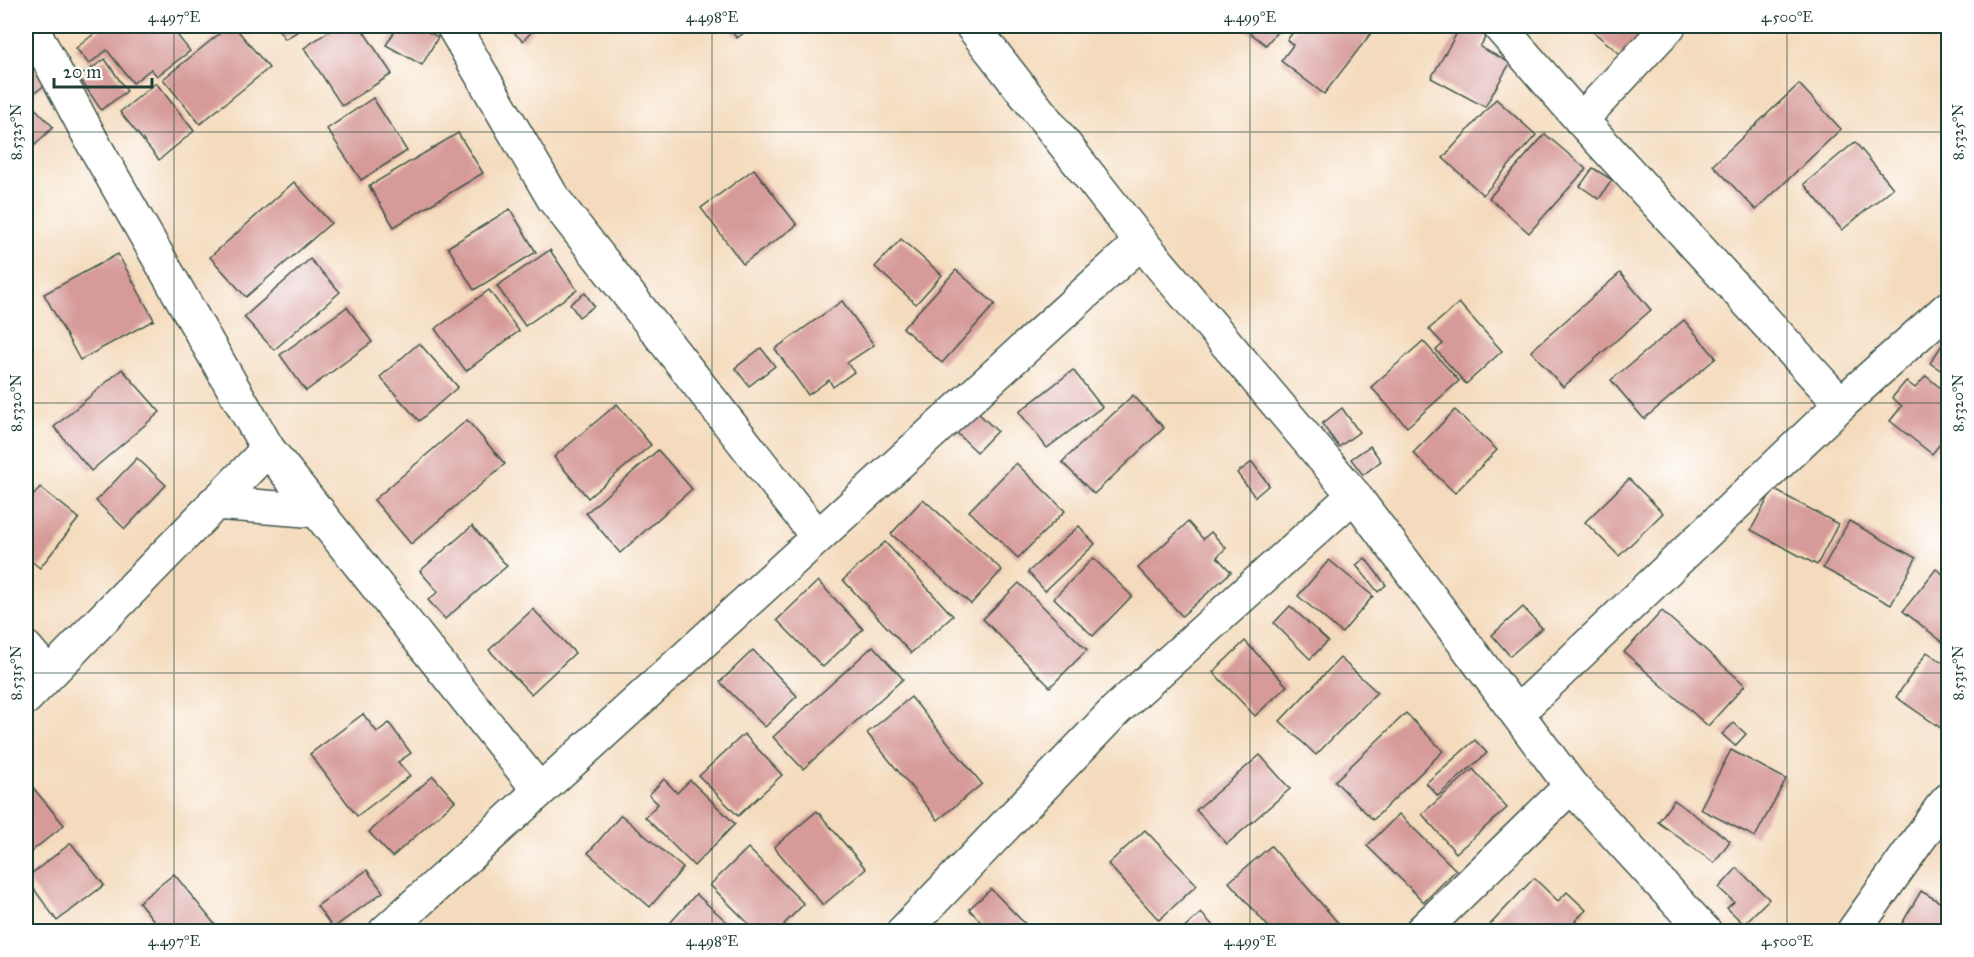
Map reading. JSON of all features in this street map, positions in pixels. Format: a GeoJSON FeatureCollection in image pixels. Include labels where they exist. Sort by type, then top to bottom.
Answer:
{"type":"FeatureCollection","features":[{"type":"Feature","properties":{"kind":"street"},"geometry":{"type":"LineString","coordinates":[[32,26],[93,143],[268,449],[539,790]]}},
{"type":"Feature","properties":{"kind":"street"},"geometry":{"type":"LineString","coordinates":[[453,26],[553,198],[817,537]]}},
{"type":"Feature","properties":{"kind":"street"},"geometry":{"type":"LineString","coordinates":[[972,26],[1141,242],[1354,495],[1571,786],[1705,932]]}},
{"type":"Feature","properties":{"kind":"street"},"geometry":{"type":"LineString","coordinates":[[1499,26],[1581,120],[1841,404]]}},
{"type":"Feature","properties":{"kind":"street"},"geometry":{"type":"LineString","coordinates":[[1581,120],[1669,26]]}},
{"type":"Feature","properties":{"kind":"street"},"geometry":{"type":"LineString","coordinates":[[385,932],[1141,242]]}},
{"type":"Feature","properties":{"kind":"street"},"geometry":{"type":"LineString","coordinates":[[1517,713],[1841,404],[1948,308]]}},
{"type":"Feature","properties":{"kind":"street"},"geometry":{"type":"LineString","coordinates":[[26,698],[268,449]]}},
{"type":"Feature","properties":{"kind":"street"},"geometry":{"type":"LineString","coordinates":[[903,932],[1116,710],[1354,495]]}},
{"type":"Feature","properties":{"kind":"street"},"geometry":{"type":"LineString","coordinates":[[214,503],[318,511]]}},
{"type":"Feature","properties":{"kind":"street"},"geometry":{"type":"LineString","coordinates":[[26,648],[48,674]]}},
{"type":"Feature","properties":{"kind":"street"},"geometry":{"type":"LineString","coordinates":[[1421,932],[1571,786]]}},
{"type":"Feature","properties":{"kind":"street"},"geometry":{"type":"LineString","coordinates":[[1853,932],[1948,800]]}},
{"type":"Feature","properties":{"kind":"building"},"geometry":{"type":"Polygon","coordinates":[[[104,26],[170,26],[190,51],[157,76],[151,69],[133,83],[107,50],[89,64],[76,48],[104,26]]]}},
{"type":"Feature","properties":{"kind":"building"},"geometry":{"type":"Polygon","coordinates":[[[177,26],[195,26],[184,34],[177,26]]]}},
{"type":"Feature","properties":{"kind":"building"},"geometry":{"type":"Polygon","coordinates":[[[229,26],[234,26],[269,68],[200,124],[163,79],[229,26]]]}},
{"type":"Feature","properties":{"kind":"building"},"geometry":{"type":"Polygon","coordinates":[[[276,26],[307,26],[285,39],[276,26]]]}},
{"type":"Feature","properties":{"kind":"building"},"geometry":{"type":"Polygon","coordinates":[[[337,26],[360,26],[392,74],[342,106],[304,48],[337,26]]]}},
{"type":"Feature","properties":{"kind":"building"},"geometry":{"type":"Polygon","coordinates":[[[398,26],[416,26],[438,37],[422,65],[386,45],[398,26]]]}},
{"type":"Feature","properties":{"kind":"building"},"geometry":{"type":"Polygon","coordinates":[[[506,26],[537,26],[523,41],[506,26]]]}},
{"type":"Feature","properties":{"kind":"building"},"geometry":{"type":"Polygon","coordinates":[[[726,26],[753,26],[737,38],[726,26]]]}},
{"type":"Feature","properties":{"kind":"building"},"geometry":{"type":"Polygon","coordinates":[[[1241,26],[1282,26],[1266,45],[1241,26]]]}},
{"type":"Feature","properties":{"kind":"building"},"geometry":{"type":"Polygon","coordinates":[[[1298,26],[1363,26],[1372,32],[1324,94],[1281,61],[1293,45],[1287,40],[1298,26]]]}},
{"type":"Feature","properties":{"kind":"building"},"geometry":{"type":"Polygon","coordinates":[[[1461,26],[1484,26],[1490,29],[1480,47],[1510,63],[1485,107],[1431,78],[1461,26]]]}},
{"type":"Feature","properties":{"kind":"building"},"geometry":{"type":"Polygon","coordinates":[[[1586,26],[1650,26],[1624,57],[1586,26]]]}},
{"type":"Feature","properties":{"kind":"building"},"geometry":{"type":"Polygon","coordinates":[[[30,57],[48,83],[31,95],[26,86],[26,60],[30,57]]]}},
{"type":"Feature","properties":{"kind":"building"},"geometry":{"type":"Polygon","coordinates":[[[105,59],[127,91],[101,110],[79,77],[105,59]]]}},
{"type":"Feature","properties":{"kind":"building"},"geometry":{"type":"Polygon","coordinates":[[[156,83],[194,131],[159,160],[120,112],[156,83]]]}},
{"type":"Feature","properties":{"kind":"building"},"geometry":{"type":"Polygon","coordinates":[[[1799,84],[1841,129],[1756,210],[1713,165],[1799,84]]]}},
{"type":"Feature","properties":{"kind":"building"},"geometry":{"type":"Polygon","coordinates":[[[373,98],[407,151],[361,180],[327,129],[373,98]]]}},
{"type":"Feature","properties":{"kind":"building"},"geometry":{"type":"Polygon","coordinates":[[[26,99],[53,127],[26,154],[26,99]]]}},
{"type":"Feature","properties":{"kind":"building"},"geometry":{"type":"Polygon","coordinates":[[[1496,99],[1536,135],[1483,195],[1443,158],[1496,99]]]}},
{"type":"Feature","properties":{"kind":"building"},"geometry":{"type":"Polygon","coordinates":[[[458,133],[483,173],[394,227],[369,186],[458,133]]]}},
{"type":"Feature","properties":{"kind":"building"},"geometry":{"type":"Polygon","coordinates":[[[1545,134],[1586,169],[1529,233],[1489,198],[1545,134]]]}},
{"type":"Feature","properties":{"kind":"building"},"geometry":{"type":"Polygon","coordinates":[[[1855,142],[1893,188],[1842,230],[1804,184],[1855,142]]]}},
{"type":"Feature","properties":{"kind":"building"},"geometry":{"type":"Polygon","coordinates":[[[1593,168],[1612,180],[1599,199],[1580,186],[1593,168]]]}},
{"type":"Feature","properties":{"kind":"building"},"geometry":{"type":"Polygon","coordinates":[[[754,169],[797,225],[743,264],[701,208],[754,169]]]}},
{"type":"Feature","properties":{"kind":"building"},"geometry":{"type":"Polygon","coordinates":[[[294,182],[331,223],[246,297],[210,257],[294,182]]]}},
{"type":"Feature","properties":{"kind":"building"},"geometry":{"type":"Polygon","coordinates":[[[510,209],[536,252],[474,290],[448,247],[510,209]]]}},
{"type":"Feature","properties":{"kind":"building"},"geometry":{"type":"Polygon","coordinates":[[[901,239],[942,275],[916,304],[875,267],[901,239]]]}},
{"type":"Feature","properties":{"kind":"building"},"geometry":{"type":"Polygon","coordinates":[[[550,250],[577,290],[525,326],[497,286],[550,250]]]}},
{"type":"Feature","properties":{"kind":"building"},"geometry":{"type":"Polygon","coordinates":[[[118,254],[154,320],[80,360],[44,294],[118,254]]]}},
{"type":"Feature","properties":{"kind":"building"},"geometry":{"type":"Polygon","coordinates":[[[310,259],[340,292],[274,350],[244,317],[310,259]]]}},
{"type":"Feature","properties":{"kind":"building"},"geometry":{"type":"Polygon","coordinates":[[[956,270],[995,304],[942,363],[903,328],[956,270]]]}},
{"type":"Feature","properties":{"kind":"building"},"geometry":{"type":"Polygon","coordinates":[[[1620,273],[1651,310],[1563,387],[1531,351],[1620,273]]]}},
{"type":"Feature","properties":{"kind":"building"},"geometry":{"type":"Polygon","coordinates":[[[489,290],[519,331],[466,371],[435,329],[489,290]]]}},
{"type":"Feature","properties":{"kind":"building"},"geometry":{"type":"Polygon","coordinates":[[[585,293],[594,306],[579,317],[570,304],[585,293]]]}},
{"type":"Feature","properties":{"kind":"building"},"geometry":{"type":"Polygon","coordinates":[[[842,301],[874,345],[847,363],[854,372],[833,387],[829,380],[808,395],[775,349],[842,301]]]}},
{"type":"Feature","properties":{"kind":"building"},"geometry":{"type":"Polygon","coordinates":[[[1459,303],[1502,351],[1466,384],[1436,350],[1443,344],[1429,329],[1459,303]]]}},
{"type":"Feature","properties":{"kind":"building"},"geometry":{"type":"Polygon","coordinates":[[[347,307],[372,342],[306,391],[280,355],[347,307]]]}},
{"type":"Feature","properties":{"kind":"building"},"geometry":{"type":"Polygon","coordinates":[[[1684,320],[1716,358],[1644,419],[1611,380],[1684,320]]]}},
{"type":"Feature","properties":{"kind":"building"},"geometry":{"type":"Polygon","coordinates":[[[1948,336],[1948,375],[1930,363],[1948,336]]]}},
{"type":"Feature","properties":{"kind":"building"},"geometry":{"type":"Polygon","coordinates":[[[1423,341],[1459,381],[1407,427],[1371,387],[1423,341]]]}},
{"type":"Feature","properties":{"kind":"building"},"geometry":{"type":"Polygon","coordinates":[[[419,343],[458,387],[419,421],[380,377],[419,343]]]}},
{"type":"Feature","properties":{"kind":"building"},"geometry":{"type":"Polygon","coordinates":[[[761,348],[775,366],[749,386],[735,368],[761,348]]]}},
{"type":"Feature","properties":{"kind":"building"},"geometry":{"type":"Polygon","coordinates":[[[122,369],[160,412],[91,471],[54,427],[122,369]]]}},
{"type":"Feature","properties":{"kind":"building"},"geometry":{"type":"Polygon","coordinates":[[[1073,370],[1102,407],[1047,448],[1019,412],[1073,370]]]}},
{"type":"Feature","properties":{"kind":"building"},"geometry":{"type":"Polygon","coordinates":[[[1926,376],[1948,394],[1948,434],[1932,454],[1890,421],[1902,406],[1892,398],[1906,381],[1915,388],[1926,376]]]}},
{"type":"Feature","properties":{"kind":"building"},"geometry":{"type":"Polygon","coordinates":[[[1133,395],[1164,428],[1094,494],[1062,462],[1133,395]]]}},
{"type":"Feature","properties":{"kind":"building"},"geometry":{"type":"Polygon","coordinates":[[[617,404],[651,445],[588,498],[554,457],[617,404]]]}},
{"type":"Feature","properties":{"kind":"building"},"geometry":{"type":"Polygon","coordinates":[[[1342,408],[1359,432],[1339,447],[1322,424],[1342,408]]]}},
{"type":"Feature","properties":{"kind":"building"},"geometry":{"type":"Polygon","coordinates":[[[1455,410],[1497,450],[1455,493],[1413,453],[1455,410]]]}},
{"type":"Feature","properties":{"kind":"building"},"geometry":{"type":"Polygon","coordinates":[[[976,411],[997,431],[977,452],[957,433],[976,411]]]}},
{"type":"Feature","properties":{"kind":"building"},"geometry":{"type":"Polygon","coordinates":[[[467,420],[505,464],[411,544],[374,500],[467,420]]]}},
{"type":"Feature","properties":{"kind":"building"},"geometry":{"type":"Polygon","coordinates":[[[1370,446],[1381,461],[1363,475],[1351,459],[1370,446]]]}},
{"type":"Feature","properties":{"kind":"building"},"geometry":{"type":"Polygon","coordinates":[[[658,450],[692,489],[620,553],[586,513],[658,450]]]}},
{"type":"Feature","properties":{"kind":"building"},"geometry":{"type":"Polygon","coordinates":[[[137,458],[166,485],[125,529],[96,501],[137,458]]]}},
{"type":"Feature","properties":{"kind":"building"},"geometry":{"type":"Polygon","coordinates":[[[1252,462],[1269,485],[1255,497],[1237,473],[1252,462]]]}},
{"type":"Feature","properties":{"kind":"building"},"geometry":{"type":"Polygon","coordinates":[[[1016,463],[1065,511],[1018,558],[969,511],[1016,463]]]}},
{"type":"Feature","properties":{"kind":"building"},"geometry":{"type":"Polygon","coordinates":[[[1629,479],[1663,513],[1619,556],[1585,522],[1629,479]]]}},
{"type":"Feature","properties":{"kind":"building"},"geometry":{"type":"Polygon","coordinates":[[[40,487],[79,518],[40,568],[26,557],[26,505],[40,487]]]}},
{"type":"Feature","properties":{"kind":"building"},"geometry":{"type":"Polygon","coordinates":[[[1773,489],[1838,524],[1817,565],[1751,530],[1773,489]]]}},
{"type":"Feature","properties":{"kind":"building"},"geometry":{"type":"Polygon","coordinates":[[[923,499],[1002,570],[971,604],[891,534],[923,499]]]}},
{"type":"Feature","properties":{"kind":"building"},"geometry":{"type":"Polygon","coordinates":[[[1849,521],[1916,558],[1891,605],[1823,568],[1849,521]]]}},
{"type":"Feature","properties":{"kind":"building"},"geometry":{"type":"Polygon","coordinates":[[[1188,522],[1203,539],[1211,532],[1226,548],[1217,557],[1231,572],[1182,616],[1138,568],[1188,522]]]}},
{"type":"Feature","properties":{"kind":"building"},"geometry":{"type":"Polygon","coordinates":[[[472,526],[507,566],[445,619],[428,600],[438,592],[420,571],[472,526]]]}},
{"type":"Feature","properties":{"kind":"building"},"geometry":{"type":"Polygon","coordinates":[[[1079,526],[1095,544],[1045,591],[1028,572],[1079,526]]]}},
{"type":"Feature","properties":{"kind":"building"},"geometry":{"type":"Polygon","coordinates":[[[885,542],[953,616],[911,653],[843,580],[885,542]]]}},
{"type":"Feature","properties":{"kind":"building"},"geometry":{"type":"Polygon","coordinates":[[[1093,558],[1132,596],[1093,636],[1054,598],[1093,558]]]}},
{"type":"Feature","properties":{"kind":"building"},"geometry":{"type":"Polygon","coordinates":[[[1365,558],[1386,585],[1378,592],[1356,565],[1365,558]]]}},
{"type":"Feature","properties":{"kind":"building"},"geometry":{"type":"Polygon","coordinates":[[[1329,560],[1373,596],[1342,633],[1298,596],[1329,560]]]}},
{"type":"Feature","properties":{"kind":"building"},"geometry":{"type":"Polygon","coordinates":[[[1936,569],[1948,578],[1948,646],[1903,611],[1936,569]]]}},
{"type":"Feature","properties":{"kind":"building"},"geometry":{"type":"Polygon","coordinates":[[[818,581],[863,629],[823,667],[777,620],[818,581]]]}},
{"type":"Feature","properties":{"kind":"building"},"geometry":{"type":"Polygon","coordinates":[[[1019,583],[1087,650],[1050,687],[983,619],[1019,583]]]}},
{"type":"Feature","properties":{"kind":"building"},"geometry":{"type":"Polygon","coordinates":[[[1290,606],[1328,641],[1310,659],[1274,623],[1290,606]]]}},
{"type":"Feature","properties":{"kind":"building"},"geometry":{"type":"Polygon","coordinates":[[[1523,607],[1542,628],[1510,656],[1492,635],[1523,607]]]}},
{"type":"Feature","properties":{"kind":"building"},"geometry":{"type":"Polygon","coordinates":[[[533,609],[575,653],[531,694],[489,650],[533,609]]]}},
{"type":"Feature","properties":{"kind":"building"},"geometry":{"type":"Polygon","coordinates":[[[1662,611],[1745,685],[1708,726],[1624,652],[1662,611]]]}},
{"type":"Feature","properties":{"kind":"building"},"geometry":{"type":"Polygon","coordinates":[[[1245,641],[1287,686],[1255,716],[1213,672],[1245,641]]]}},
{"type":"Feature","properties":{"kind":"building"},"geometry":{"type":"Polygon","coordinates":[[[873,646],[903,679],[803,769],[773,737],[873,646]]]}},
{"type":"Feature","properties":{"kind":"building"},"geometry":{"type":"Polygon","coordinates":[[[753,650],[797,696],[765,727],[720,682],[753,650]]]}},
{"type":"Feature","properties":{"kind":"building"},"geometry":{"type":"Polygon","coordinates":[[[1927,652],[1948,666],[1948,733],[1896,697],[1927,652]]]}},
{"type":"Feature","properties":{"kind":"building"},"geometry":{"type":"Polygon","coordinates":[[[1340,658],[1377,692],[1316,755],[1280,721],[1340,658]]]}},
{"type":"Feature","properties":{"kind":"building"},"geometry":{"type":"Polygon","coordinates":[[[911,697],[982,784],[938,820],[867,733],[911,697]]]}},
{"type":"Feature","properties":{"kind":"building"},"geometry":{"type":"Polygon","coordinates":[[[1406,713],[1443,751],[1373,820],[1335,781],[1406,713]]]}},
{"type":"Feature","properties":{"kind":"building"},"geometry":{"type":"Polygon","coordinates":[[[363,714],[377,732],[389,723],[411,753],[398,762],[410,776],[357,816],[310,754],[363,714]]]}},
{"type":"Feature","properties":{"kind":"building"},"geometry":{"type":"Polygon","coordinates":[[[1734,723],[1746,734],[1735,746],[1722,734],[1734,723]]]}},
{"type":"Feature","properties":{"kind":"building"},"geometry":{"type":"Polygon","coordinates":[[[744,734],[782,775],[738,816],[699,776],[744,734]]]}},
{"type":"Feature","properties":{"kind":"building"},"geometry":{"type":"Polygon","coordinates":[[[1475,740],[1487,753],[1438,796],[1426,783],[1475,740]]]}},
{"type":"Feature","properties":{"kind":"building"},"geometry":{"type":"Polygon","coordinates":[[[1731,750],[1786,779],[1755,837],[1700,809],[1731,750]]]}},
{"type":"Feature","properties":{"kind":"building"},"geometry":{"type":"Polygon","coordinates":[[[1260,755],[1290,789],[1227,844],[1196,810],[1260,755]]]}},
{"type":"Feature","properties":{"kind":"building"},"geometry":{"type":"Polygon","coordinates":[[[1473,769],[1507,808],[1456,853],[1422,814],[1473,769]]]}},
{"type":"Feature","properties":{"kind":"building"},"geometry":{"type":"Polygon","coordinates":[[[433,776],[455,801],[392,857],[369,832],[433,776]]]}},
{"type":"Feature","properties":{"kind":"building"},"geometry":{"type":"Polygon","coordinates":[[[664,779],[677,793],[690,780],[735,824],[694,866],[645,817],[658,804],[649,795],[664,779]]]}},
{"type":"Feature","properties":{"kind":"building"},"geometry":{"type":"Polygon","coordinates":[[[30,784],[64,825],[26,856],[26,789],[30,784]]]}},
{"type":"Feature","properties":{"kind":"building"},"geometry":{"type":"Polygon","coordinates":[[[1674,800],[1730,841],[1714,863],[1658,822],[1674,800]]]}},
{"type":"Feature","properties":{"kind":"building"},"geometry":{"type":"Polygon","coordinates":[[[817,811],[866,869],[823,905],[774,847],[817,811]]]}},
{"type":"Feature","properties":{"kind":"building"},"geometry":{"type":"Polygon","coordinates":[[[1399,814],[1456,870],[1424,902],[1367,846],[1399,814]]]}},
{"type":"Feature","properties":{"kind":"building"},"geometry":{"type":"Polygon","coordinates":[[[621,815],[683,868],[650,907],[588,853],[621,815]]]}},
{"type":"Feature","properties":{"kind":"building"},"geometry":{"type":"Polygon","coordinates":[[[1145,830],[1197,885],[1159,920],[1108,864],[1145,830]]]}},
{"type":"Feature","properties":{"kind":"building"},"geometry":{"type":"Polygon","coordinates":[[[71,843],[104,885],[57,921],[26,878],[71,843]]]}},
{"type":"Feature","properties":{"kind":"building"},"geometry":{"type":"Polygon","coordinates":[[[1271,846],[1346,932],[1273,932],[1229,882],[1271,846]]]}},
{"type":"Feature","properties":{"kind":"building"},"geometry":{"type":"Polygon","coordinates":[[[748,848],[804,904],[784,924],[792,932],[757,932],[710,885],[748,848]]]}},
{"type":"Feature","properties":{"kind":"building"},"geometry":{"type":"Polygon","coordinates":[[[1737,868],[1769,899],[1744,924],[1727,908],[1734,902],[1719,888],[1737,868]]]}},
{"type":"Feature","properties":{"kind":"building"},"geometry":{"type":"Polygon","coordinates":[[[367,870],[383,892],[333,928],[317,906],[367,870]]]}},
{"type":"Feature","properties":{"kind":"building"},"geometry":{"type":"Polygon","coordinates":[[[174,874],[221,932],[163,932],[139,902],[174,874]]]}},
{"type":"Feature","properties":{"kind":"building"},"geometry":{"type":"Polygon","coordinates":[[[1534,878],[1558,901],[1567,892],[1586,910],[1575,921],[1587,932],[1483,932],[1534,878]]]}},
{"type":"Feature","properties":{"kind":"building"},"geometry":{"type":"Polygon","coordinates":[[[991,889],[1033,932],[990,932],[969,909],[991,889]]]}},
{"type":"Feature","properties":{"kind":"building"},"geometry":{"type":"Polygon","coordinates":[[[1921,891],[1948,907],[1948,932],[1897,932],[1921,891]]]}},
{"type":"Feature","properties":{"kind":"building"},"geometry":{"type":"Polygon","coordinates":[[[696,894],[738,932],[662,932],[696,894]]]}},
{"type":"Feature","properties":{"kind":"building"},"geometry":{"type":"Polygon","coordinates":[[[1201,913],[1219,932],[1180,932],[1201,913]]]}}]}
